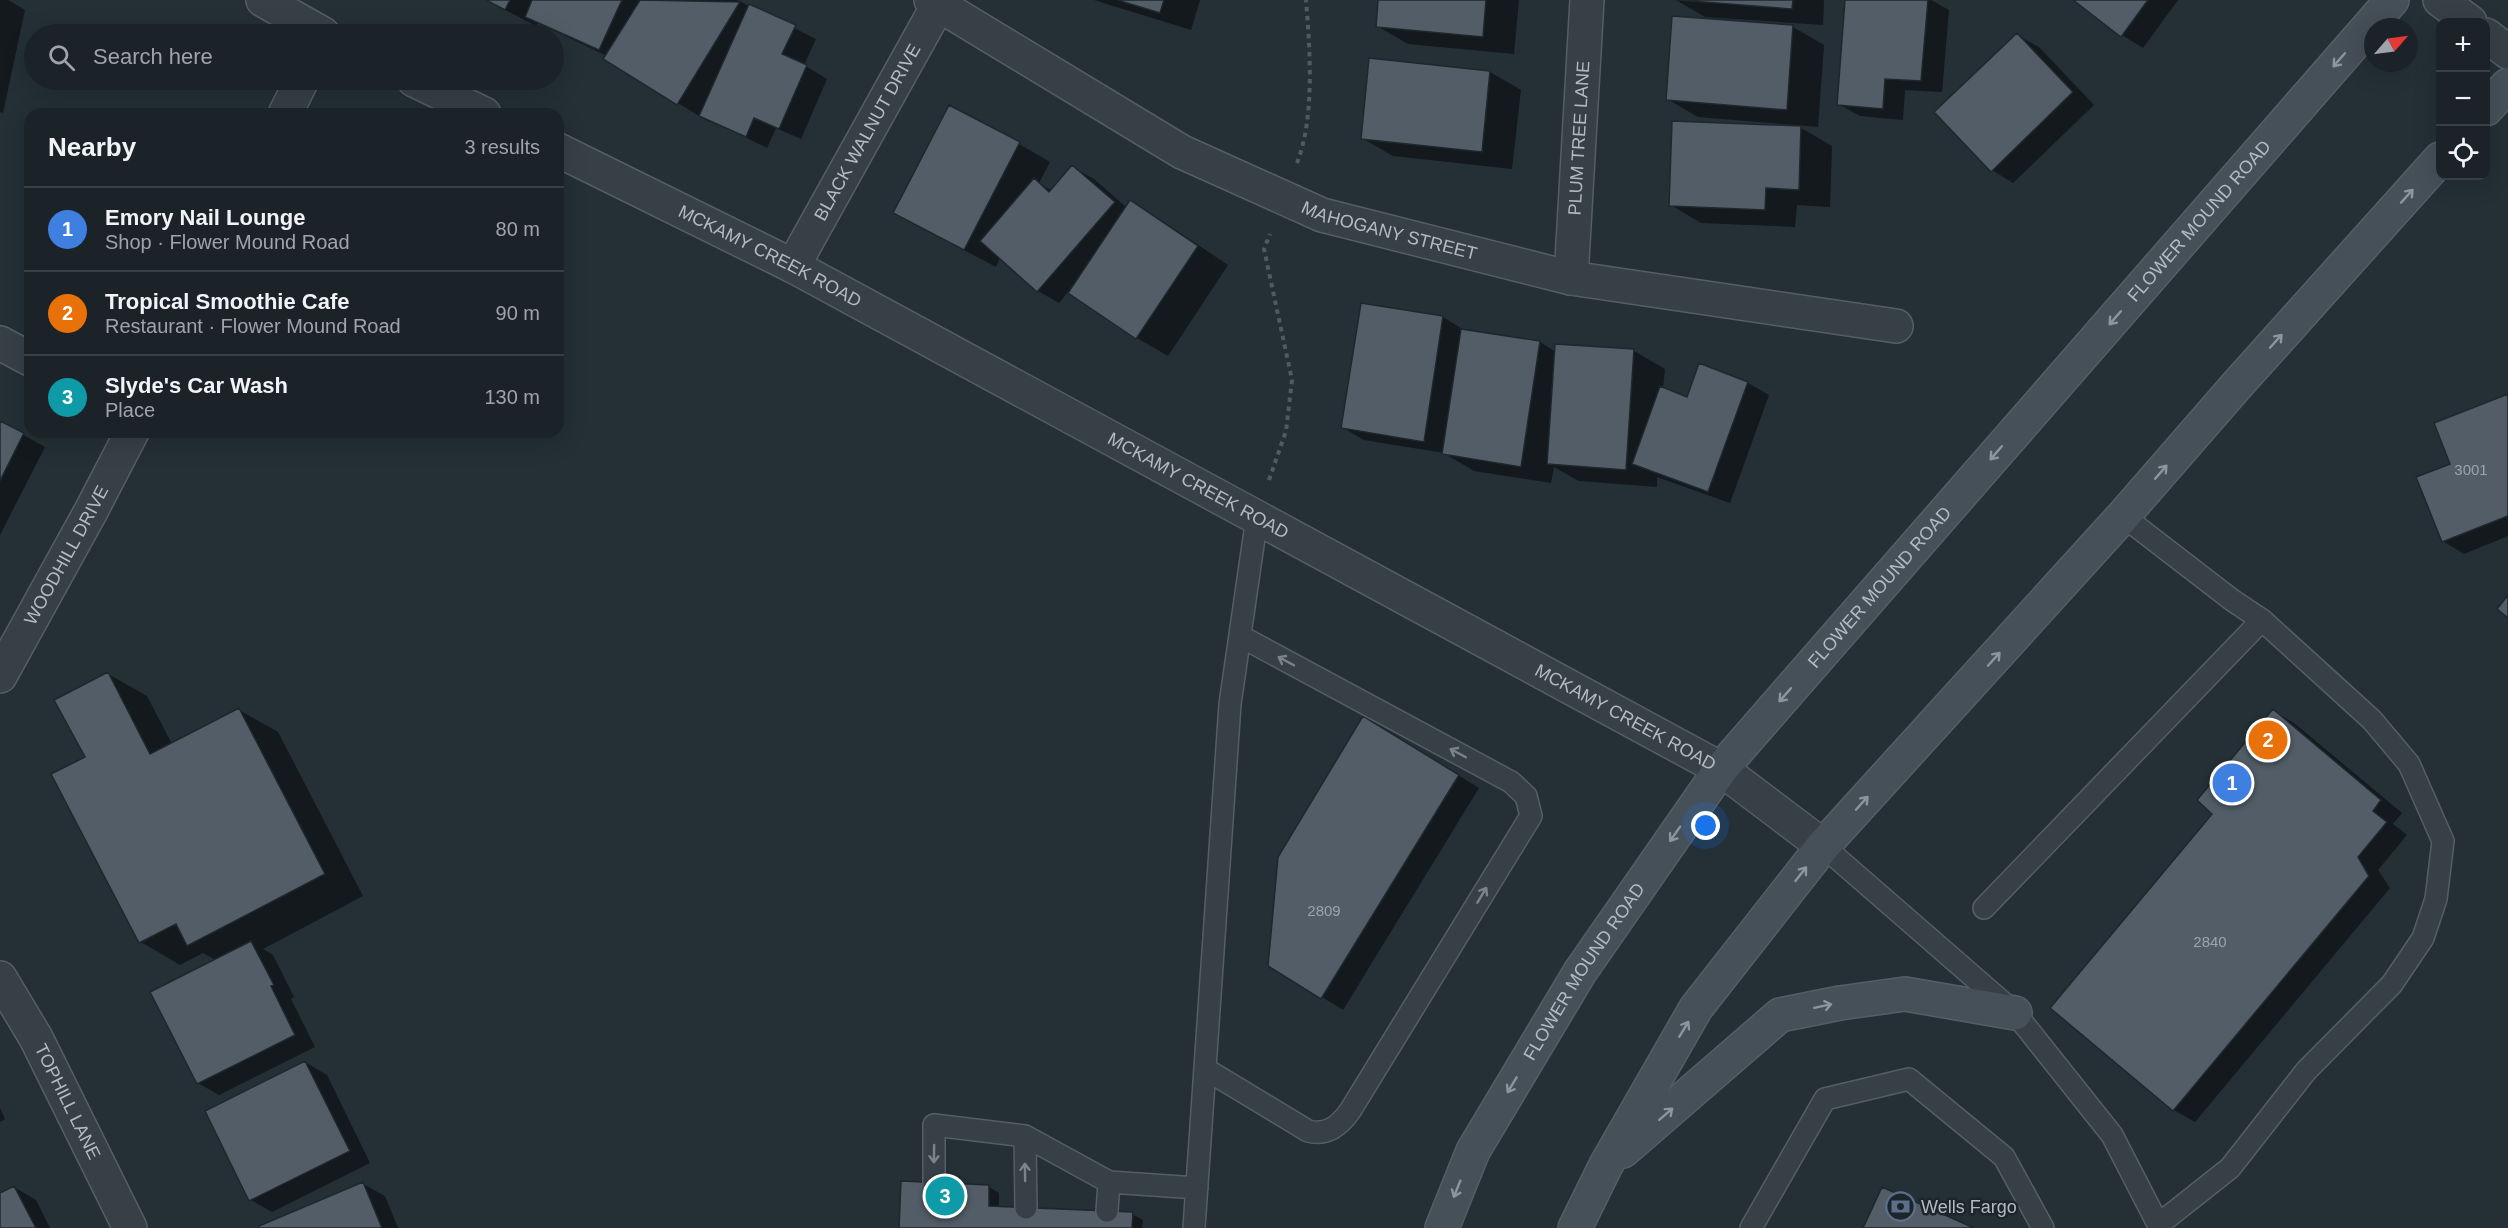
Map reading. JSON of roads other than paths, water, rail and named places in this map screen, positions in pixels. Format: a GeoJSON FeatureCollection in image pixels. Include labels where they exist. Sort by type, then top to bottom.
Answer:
{"type":"FeatureCollection","features":[{"type":"Feature","properties":{"kind":"main road","name":"FLOWER MOUND ROAD"},"geometry":{"type":"LineString","coordinates":[[1442,1228],[1473,1151],[1580,972],[1721,768],[2392,0]]}},
{"type":"Feature","properties":{"kind":"main road"},"geometry":{"type":"LineString","coordinates":[[2490,105],[2508,85]]}},
{"type":"Feature","properties":{"kind":"main road"},"geometry":{"type":"LineString","coordinates":[[1575,1228],[1606,1165],[1696,1008],[1823,846],[2123,516],[2436,163]]}},
{"type":"Feature","properties":{"kind":"main road"},"geometry":{"type":"LineString","coordinates":[[1606,1165],[1780,1015],[1840,1003],[1905,994],[2015,1013]]}},
{"type":"Feature","properties":{"kind":"street"},"geometry":{"type":"LineString","coordinates":[[263,0],[305,24]]}},
{"type":"Feature","properties":{"kind":"street","name":"PLUM TREE LANE"},"geometry":{"type":"LineString","coordinates":[[1571,278],[1587,0]]}},
{"type":"Feature","properties":{"kind":"street"},"geometry":{"type":"LineString","coordinates":[[2440,0],[2465,18]]}},
{"type":"Feature","properties":{"kind":"street","name":"MAHOGANY STREET"},"geometry":{"type":"LineString","coordinates":[[937,1],[1182,152],[1322,215],[1571,278],[1896,326]]}},
{"type":"Feature","properties":{"kind":"street","name":"BLACK WALNUT DRIVE"},"geometry":{"type":"LineString","coordinates":[[793,266],[937,1]]}},
{"type":"Feature","properties":{"kind":"street"},"geometry":{"type":"LineString","coordinates":[[2490,38],[2508,52]]}},
{"type":"Feature","properties":{"kind":"street"},"geometry":{"type":"LineString","coordinates":[[288,108],[297,90]]}},
{"type":"Feature","properties":{"kind":"street"},"geometry":{"type":"LineString","coordinates":[[435,90],[472,108]]}},
{"type":"Feature","properties":{"kind":"street","name":"MCKAMY CREEK ROAD"},"geometry":{"type":"LineString","coordinates":[[564,153],[793,266],[1721,768],[1823,846]]}},
{"type":"Feature","properties":{"kind":"street"},"geometry":{"type":"LineString","coordinates":[[0,343],[24,356]]}},
{"type":"Feature","properties":{"kind":"street","name":"WOODHILL DRIVE"},"geometry":{"type":"LineString","coordinates":[[0,676],[129,438]]}},
{"type":"Feature","properties":{"kind":"street","name":"TOPHILL LANE"},"geometry":{"type":"LineString","coordinates":[[0,978],[36,1038],[129,1228]]}},
{"type":"Feature","properties":{"kind":"lane"},"geometry":{"type":"LineString","coordinates":[[1823,846],[2015,1013],[2112,1135],[2159,1226],[2230,1168],[2306,1071],[2392,984],[2423,938],[2436,899],[2443,841],[2409,764],[2372,720],[2262,620],[2232,600],[2123,516]]}},
{"type":"Feature","properties":{"kind":"lane"},"geometry":{"type":"LineString","coordinates":[[1194,1228],[1207,1070],[1230,704],[1257,517]]}},
{"type":"Feature","properties":{"kind":"lane"},"geometry":{"type":"LineString","coordinates":[[1984,908],[2262,620]]}},
{"type":"Feature","properties":{"kind":"lane"},"geometry":{"type":"LineString","coordinates":[[1207,1070],[1308,1131],[1326,1132],[1335,1127],[1350,1111],[1531,816],[1526,796],[1511,782],[1240,636]]}},
{"type":"Feature","properties":{"kind":"lane"},"geometry":{"type":"LineString","coordinates":[[1751,1228],[1825,1099],[1909,1080],[2004,1157],[2043,1228]]}},
{"type":"Feature","properties":{"kind":"lane"},"geometry":{"type":"LineString","coordinates":[[934,1183],[934,1125],[1025,1136],[1109,1182],[1197,1188]]}},
{"type":"Feature","properties":{"kind":"lane"},"geometry":{"type":"LineString","coordinates":[[1025,1136],[1026,1208]]}},
{"type":"Feature","properties":{"kind":"lane"},"geometry":{"type":"LineString","coordinates":[[1107,1211],[1109,1182]]}},
{"type":"Feature","properties":{"kind":"place","name":"Tropical Smoothie Cafe"},"geometry":{"type":"Point","coordinates":[2268,740]}},
{"type":"Feature","properties":{"kind":"place","name":"Emory Nail Lounge"},"geometry":{"type":"Point","coordinates":[2232,783]}},
{"type":"Feature","properties":{"kind":"place","name":"Slyde's Car Wash"},"geometry":{"type":"Point","coordinates":[945,1196]}},
{"type":"Feature","properties":{"kind":"place","name":"Wells Fargo"},"geometry":{"type":"Point","coordinates":[1900,1207]}}]}
